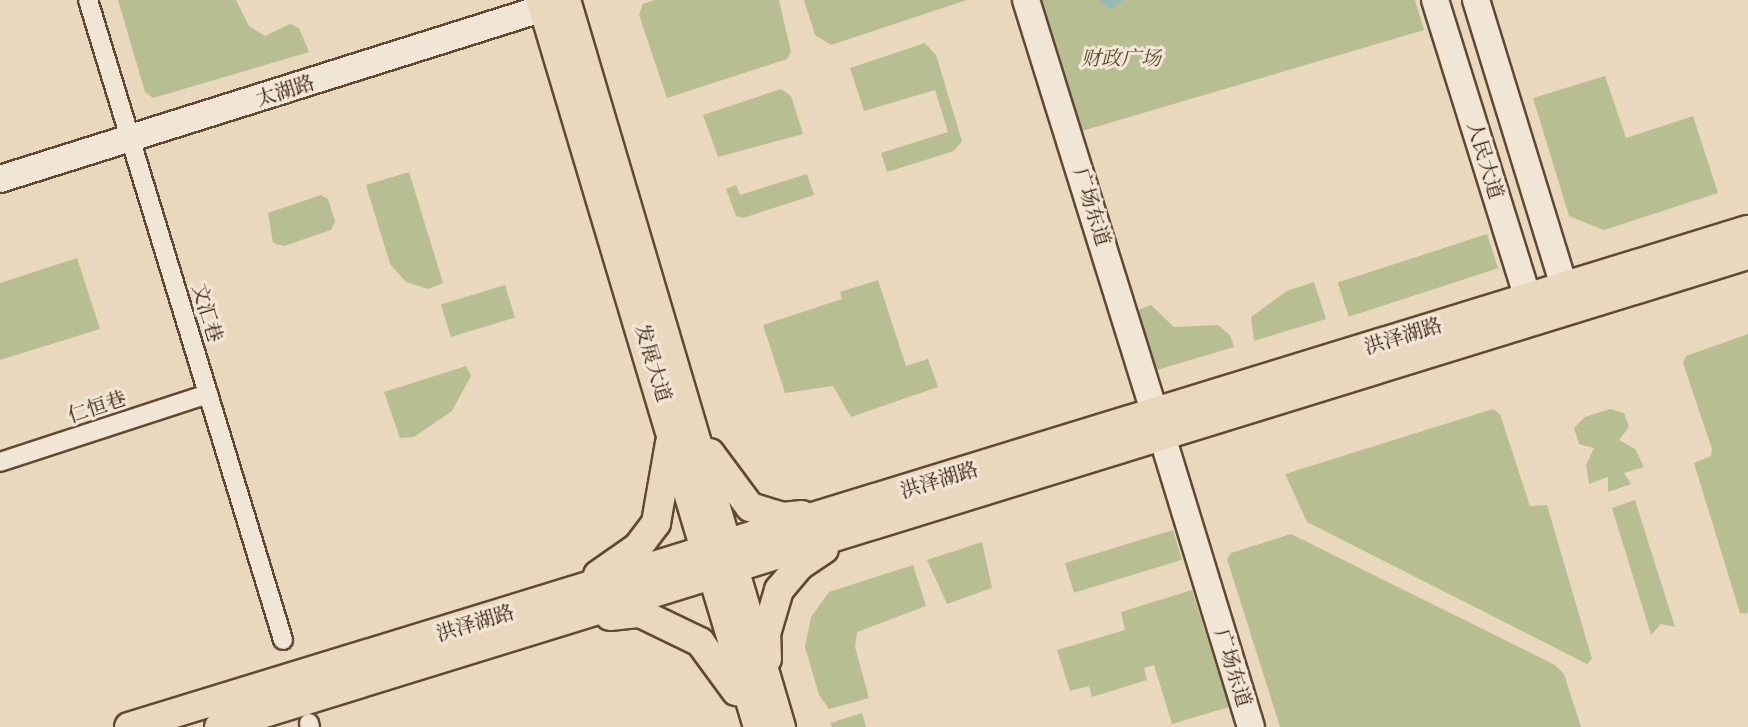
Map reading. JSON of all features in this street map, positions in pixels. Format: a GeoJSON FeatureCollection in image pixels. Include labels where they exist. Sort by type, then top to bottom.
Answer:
{"type":"FeatureCollection","features":[{"type":"Feature","properties":{"kind":"main road","name":"发展大道"},"geometry":{"type":"LineString","coordinates":[[557,2],[683,423],[718,561],[769,725]]}},
{"type":"Feature","properties":{"kind":"main road","name":"洪泽湖路"},"geometry":{"type":"LineString","coordinates":[[219,727],[533,618],[1567,298],[1748,230]]}},
{"type":"Feature","properties":{"kind":"main road","name":"洪泽湖路"},"geometry":{"type":"LineString","coordinates":[[1567,298],[1748,255]]}},
{"type":"Feature","properties":{"kind":"main road"},"geometry":{"type":"LineString","coordinates":[[683,423],[750,507],[783,517],[861,517]]}},
{"type":"Feature","properties":{"kind":"main road"},"geometry":{"type":"LineString","coordinates":[[533,618],[638,547],[663,506],[683,423]]}},
{"type":"Feature","properties":{"kind":"main road"},"geometry":{"type":"LineString","coordinates":[[769,725],[766,651],[771,607],[812,555],[861,517]]}},
{"type":"Feature","properties":{"kind":"main road"},"geometry":{"type":"LineString","coordinates":[[533,618],[623,614],[661,621],[700,642],[769,725]]}},
{"type":"Feature","properties":{"kind":"main road","name":"洪泽湖路"},"geometry":{"type":"LineString","coordinates":[[129,727],[533,618]]}},
{"type":"Feature","properties":{"kind":"street","name":"文汇巷"},"geometry":{"type":"LineString","coordinates":[[88,0],[283,640]]}},
{"type":"Feature","properties":{"kind":"street","name":"广场东道"},"geometry":{"type":"LineString","coordinates":[[1026,0],[1251,727]]}},
{"type":"Feature","properties":{"kind":"street","name":"人民大道"},"geometry":{"type":"LineString","coordinates":[[1435,0],[1531,309]]}},
{"type":"Feature","properties":{"kind":"street","name":"人民大道"},"geometry":{"type":"LineString","coordinates":[[1476,0],[1567,298]]}},
{"type":"Feature","properties":{"kind":"street","name":"太湖路"},"geometry":{"type":"LineString","coordinates":[[0,179],[131,140],[557,2]]}},
{"type":"Feature","properties":{"kind":"street","name":"仁恒巷"},"geometry":{"type":"LineString","coordinates":[[0,462],[208,394]]}},
{"type":"Feature","properties":{"kind":"green space"},"geometry":{"type":"Polygon","coordinates":[[[118,0],[236,0],[249,26],[265,36],[290,24],[299,28],[309,52],[153,98],[145,92],[118,0]]]}},
{"type":"Feature","properties":{"kind":"green space"},"geometry":{"type":"Polygon","coordinates":[[[655,0],[779,0],[791,52],[787,59],[667,98],[639,15],[643,4],[655,0]]]}},
{"type":"Feature","properties":{"kind":"green space"},"geometry":{"type":"Polygon","coordinates":[[[804,0],[967,0],[831,45],[815,35],[804,0]]]}},
{"type":"Feature","properties":{"kind":"green space","name":"财政广场"},"geometry":{"type":"Polygon","coordinates":[[[1042,0],[1415,0],[1424,30],[1082,131],[1042,0]]]}},
{"type":"Feature","properties":{"kind":"green space"},"geometry":{"type":"Polygon","coordinates":[[[925,43],[936,55],[962,141],[954,151],[887,172],[881,153],[948,132],[935,90],[864,111],[850,68],[925,43]]]}},
{"type":"Feature","properties":{"kind":"green space"},"geometry":{"type":"Polygon","coordinates":[[[1605,76],[1626,138],[1693,116],[1718,193],[1604,230],[1569,216],[1533,98],[1605,76]]]}},
{"type":"Feature","properties":{"kind":"green space"},"geometry":{"type":"Polygon","coordinates":[[[781,89],[791,96],[803,134],[718,157],[703,115],[781,89]]]}},
{"type":"Feature","properties":{"kind":"green space"},"geometry":{"type":"Polygon","coordinates":[[[409,172],[443,283],[428,289],[406,282],[390,264],[366,185],[409,172]]]}},
{"type":"Feature","properties":{"kind":"green space"},"geometry":{"type":"Polygon","coordinates":[[[807,174],[814,195],[743,218],[736,216],[726,189],[736,185],[740,195],[807,174]]]}},
{"type":"Feature","properties":{"kind":"green space"},"geometry":{"type":"Polygon","coordinates":[[[321,195],[328,199],[335,221],[331,230],[284,246],[273,243],[268,213],[321,195]]]}},
{"type":"Feature","properties":{"kind":"green space"},"geometry":{"type":"Polygon","coordinates":[[[1487,234],[1498,268],[1349,317],[1338,283],[1487,234]]]}},
{"type":"Feature","properties":{"kind":"green space"},"geometry":{"type":"Polygon","coordinates":[[[77,258],[100,329],[0,360],[0,283],[77,258]]]}},
{"type":"Feature","properties":{"kind":"green space"},"geometry":{"type":"Polygon","coordinates":[[[878,280],[906,366],[928,359],[938,387],[851,417],[833,386],[785,393],[763,325],[842,299],[840,292],[878,280]]]}},
{"type":"Feature","properties":{"kind":"green space"},"geometry":{"type":"Polygon","coordinates":[[[1314,282],[1326,319],[1254,341],[1251,317],[1287,291],[1314,282]]]}},
{"type":"Feature","properties":{"kind":"green space"},"geometry":{"type":"Polygon","coordinates":[[[505,285],[515,318],[451,337],[441,305],[505,285]]]}},
{"type":"Feature","properties":{"kind":"green space"},"geometry":{"type":"Polygon","coordinates":[[[1151,305],[1174,327],[1218,325],[1230,335],[1234,347],[1157,370],[1138,310],[1151,305]]]}},
{"type":"Feature","properties":{"kind":"green space"},"geometry":{"type":"Polygon","coordinates":[[[1748,334],[1748,612],[1746,614],[1740,613],[1694,463],[1711,456],[1712,449],[1683,363],[1686,356],[1748,334]]]}},
{"type":"Feature","properties":{"kind":"green space"},"geometry":{"type":"Polygon","coordinates":[[[466,366],[471,376],[452,411],[414,437],[400,438],[384,392],[466,366]]]}},
{"type":"Feature","properties":{"kind":"green space"},"geometry":{"type":"Polygon","coordinates":[[[1493,409],[1500,414],[1530,506],[1547,505],[1592,659],[1587,664],[1307,522],[1285,474],[1493,409]]]}},
{"type":"Feature","properties":{"kind":"green space"},"geometry":{"type":"Polygon","coordinates":[[[1610,409],[1624,413],[1629,427],[1619,440],[1635,449],[1644,467],[1624,473],[1631,484],[1608,492],[1608,477],[1589,484],[1586,465],[1594,448],[1579,444],[1574,428],[1585,417],[1610,409]]]}},
{"type":"Feature","properties":{"kind":"green space"},"geometry":{"type":"Polygon","coordinates":[[[1635,500],[1675,627],[1661,624],[1651,635],[1612,508],[1635,500]]]}},
{"type":"Feature","properties":{"kind":"green space"},"geometry":{"type":"Polygon","coordinates":[[[1173,530],[1182,560],[1074,593],[1065,563],[1173,530]]]}},
{"type":"Feature","properties":{"kind":"green space"},"geometry":{"type":"Polygon","coordinates":[[[1291,534],[1555,665],[1564,674],[1581,727],[1280,727],[1227,559],[1231,553],[1291,534]]]}},
{"type":"Feature","properties":{"kind":"green space"},"geometry":{"type":"Polygon","coordinates":[[[982,542],[992,588],[947,604],[927,560],[982,542]]]}},
{"type":"Feature","properties":{"kind":"green space"},"geometry":{"type":"Polygon","coordinates":[[[913,565],[926,606],[857,632],[855,647],[869,698],[829,709],[819,695],[805,647],[811,617],[829,592],[913,565]]]}},
{"type":"Feature","properties":{"kind":"green space"},"geometry":{"type":"Polygon","coordinates":[[[1192,590],[1229,707],[1172,724],[1154,665],[1144,668],[1147,680],[1092,697],[1089,686],[1070,691],[1057,650],[1125,630],[1121,612],[1192,590]]]}},
{"type":"Feature","properties":{"kind":"green space"},"geometry":{"type":"Polygon","coordinates":[[[862,713],[866,727],[832,727],[830,723],[862,713]]]}},
{"type":"Feature","properties":{"kind":"water"},"geometry":{"type":"Polygon","coordinates":[[[1098,0],[1123,0],[1112,10],[1098,0]]]}}]}
